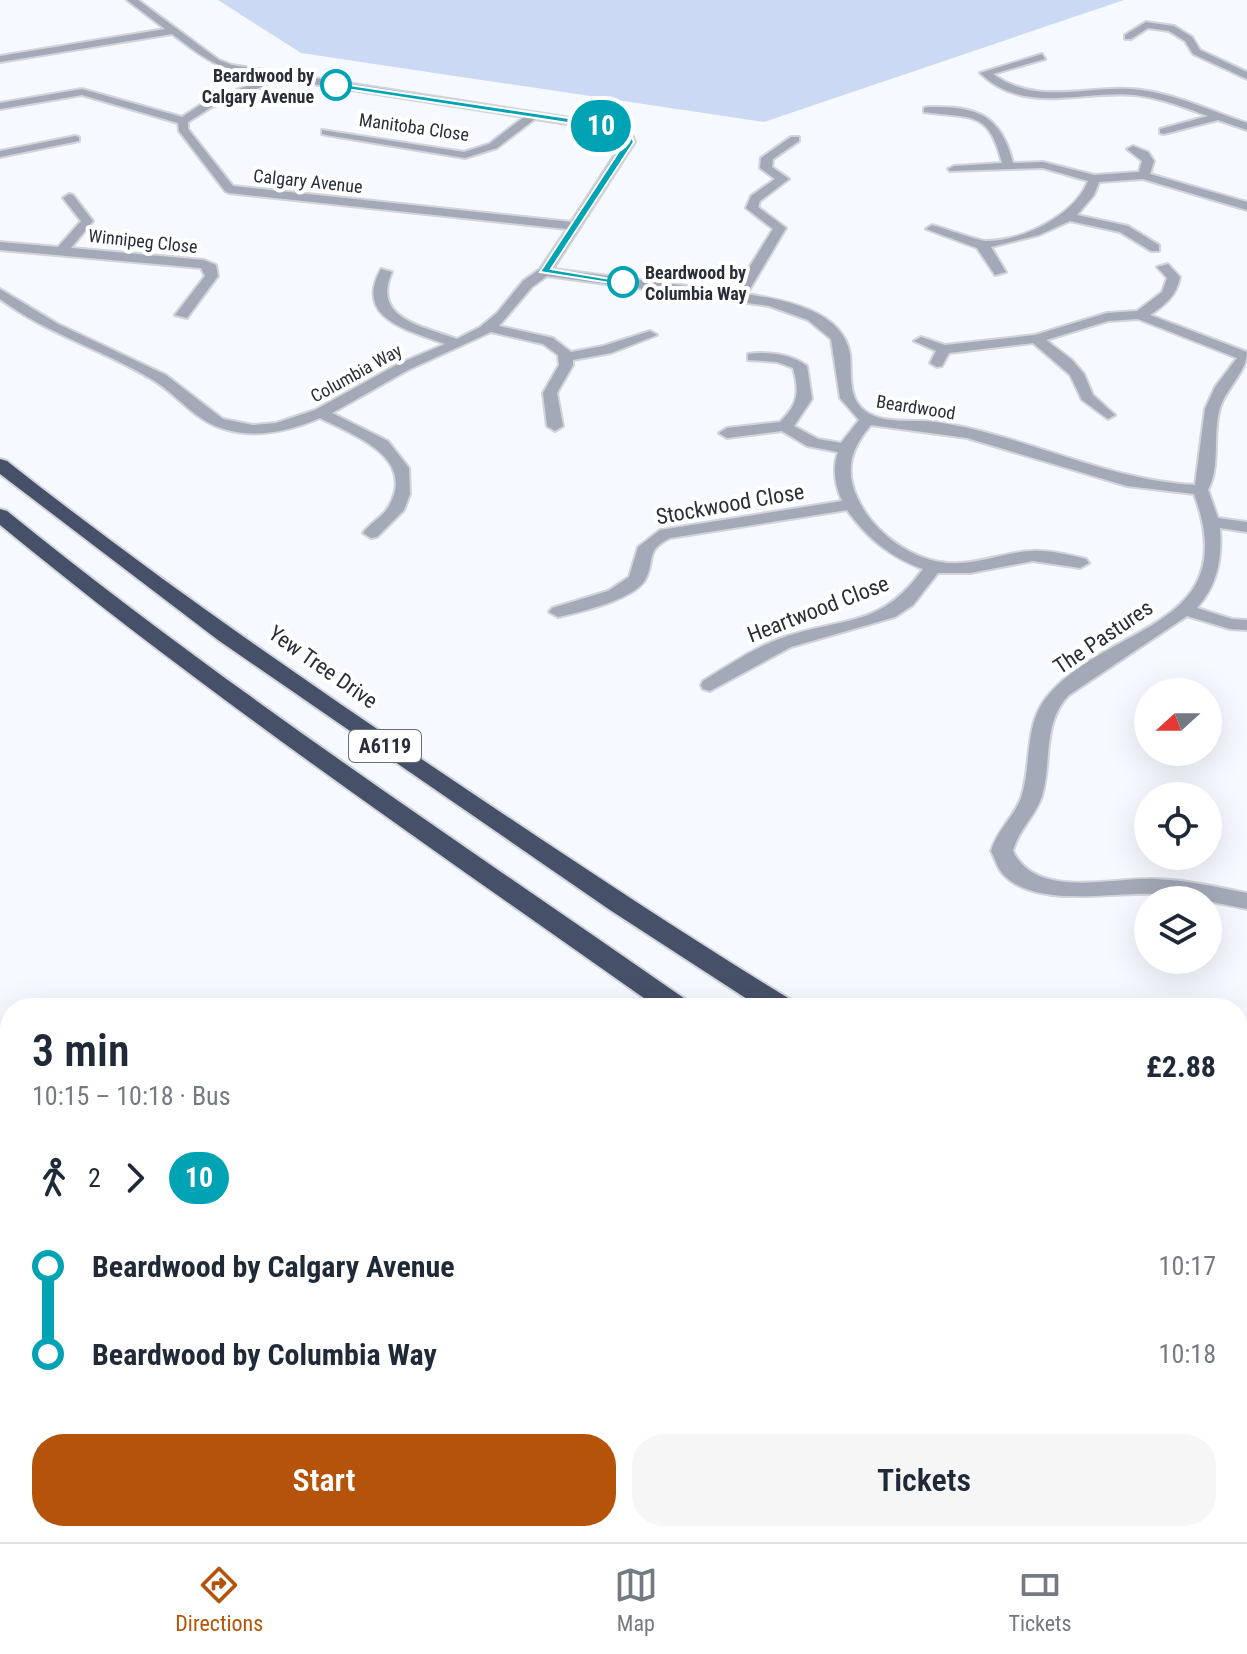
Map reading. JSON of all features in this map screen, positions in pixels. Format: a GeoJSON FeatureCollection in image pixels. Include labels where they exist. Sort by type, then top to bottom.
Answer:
{"type":"FeatureCollection","features":[{"type":"Feature","properties":{"kind":"highway","name":"Yew Tree Drive"},"geometry":{"type":"LineString","coordinates":[[0,465],[136,572],[306,693],[694,955],[766,998]]}},
{"type":"Feature","properties":{"kind":"highway","name":"A6119"},"geometry":{"type":"LineString","coordinates":[[0,515],[87,586],[251,709],[664,998]]}},
{"type":"Feature","properties":{"kind":"street"},"geometry":{"type":"LineString","coordinates":[[132,0],[222,66],[533,115]]}},
{"type":"Feature","properties":{"kind":"street"},"geometry":{"type":"LineString","coordinates":[[1128,37],[1133,31],[1152,25],[1161,15]]}},
{"type":"Feature","properties":{"kind":"street"},"geometry":{"type":"LineString","coordinates":[[1152,25],[1182,34],[1189,39],[1196,52],[1247,76]]}},
{"type":"Feature","properties":{"kind":"street"},"geometry":{"type":"LineString","coordinates":[[0,59],[173,31]]}},
{"type":"Feature","properties":{"kind":"street"},"geometry":{"type":"LineString","coordinates":[[0,45],[13,57]]}},
{"type":"Feature","properties":{"kind":"street"},"geometry":{"type":"LineString","coordinates":[[1042,57],[985,73],[1021,93],[1044,99],[1135,92],[1170,100],[1247,127]]}},
{"type":"Feature","properties":{"kind":"street"},"geometry":{"type":"LineString","coordinates":[[0,106],[82,92],[183,121],[206,106],[280,76]]}},
{"type":"Feature","properties":{"kind":"street"},"geometry":{"type":"LineString","coordinates":[[1036,108],[1044,99]]}},
{"type":"Feature","properties":{"kind":"street"},"geometry":{"type":"LineString","coordinates":[[928,110],[955,111],[986,122],[1000,135],[1008,165]]}},
{"type":"Feature","properties":{"kind":"street","name":"Manitoba Close"},"geometry":{"type":"LineString","coordinates":[[326,132],[465,155],[493,146],[533,115]]}},
{"type":"Feature","properties":{"kind":"street","name":"Columbia Way"},"geometry":{"type":"LineString","coordinates":[[0,293],[23,309],[159,376],[211,420],[229,426],[260,429],[323,414],[387,375],[489,328],[507,311],[528,281],[545,272],[629,142],[628,137],[602,126],[533,115]]}},
{"type":"Feature","properties":{"kind":"street"},"geometry":{"type":"LineString","coordinates":[[1164,131],[1216,117]]}},
{"type":"Feature","properties":{"kind":"street","name":"Calgary Avenue"},"geometry":{"type":"LineString","coordinates":[[183,121],[183,129],[229,189],[573,226]]}},
{"type":"Feature","properties":{"kind":"street"},"geometry":{"type":"LineString","coordinates":[[0,154],[75,139]]}},
{"type":"Feature","properties":{"kind":"street"},"geometry":{"type":"LineString","coordinates":[[738,297],[780,228],[752,208],[755,199],[783,179],[766,168],[767,158],[795,139]]}},
{"type":"Feature","properties":{"kind":"street"},"geometry":{"type":"LineString","coordinates":[[1133,149],[1144,154],[1148,161],[1144,176]]}},
{"type":"Feature","properties":{"kind":"street"},"geometry":{"type":"LineString","coordinates":[[954,169],[1043,165],[1094,179],[1144,176],[1247,206]]}},
{"type":"Feature","properties":{"kind":"street"},"geometry":{"type":"LineString","coordinates":[[932,229],[985,245],[1036,233],[1056,226],[1091,194],[1094,179]]}},
{"type":"Feature","properties":{"kind":"street","name":"Winnipeg Close"},"geometry":{"type":"LineString","coordinates":[[62,251],[87,221],[69,198]]}},
{"type":"Feature","properties":{"kind":"street"},"geometry":{"type":"LineString","coordinates":[[1065,216],[1124,229],[1155,248]]}},
{"type":"Feature","properties":{"kind":"street"},"geometry":{"type":"LineString","coordinates":[[985,245],[995,258],[1000,272]]}},
{"type":"Feature","properties":{"kind":"street","name":"Winnipeg Close"},"geometry":{"type":"LineString","coordinates":[[0,246],[192,262],[211,268],[212,276],[182,315]]}},
{"type":"Feature","properties":{"kind":"street"},"geometry":{"type":"LineString","coordinates":[[921,341],[941,356],[1036,339],[1107,317],[1140,315],[1150,310],[1174,285],[1174,277],[1163,267]]}},
{"type":"Feature","properties":{"kind":"street"},"geometry":{"type":"LineString","coordinates":[[386,272],[378,284],[376,297],[380,307],[390,315],[458,344]]}},
{"type":"Feature","properties":{"kind":"street","name":"Beardwood"},"geometry":{"type":"LineString","coordinates":[[545,272],[738,297],[798,310],[831,328],[841,339],[849,401],[855,411],[868,419],[938,428],[1077,468],[1178,491],[1200,490]]}},
{"type":"Feature","properties":{"kind":"street"},"geometry":{"type":"LineString","coordinates":[[1140,315],[1247,357],[1223,382],[1209,417],[1207,479],[1200,490]]}},
{"type":"Feature","properties":{"kind":"street"},"geometry":{"type":"LineString","coordinates":[[489,328],[548,341],[566,357],[566,365],[550,393],[555,426]]}},
{"type":"Feature","properties":{"kind":"street"},"geometry":{"type":"LineString","coordinates":[[566,357],[606,350],[650,335]]}},
{"type":"Feature","properties":{"kind":"street"},"geometry":{"type":"LineString","coordinates":[[1036,339],[1067,363],[1077,374],[1087,397],[1108,415]]}},
{"type":"Feature","properties":{"kind":"street"},"geometry":{"type":"LineString","coordinates":[[727,433],[785,426],[804,406],[808,396],[800,366],[779,358],[753,357]]}},
{"type":"Feature","properties":{"kind":"street"},"geometry":{"type":"LineString","coordinates":[[323,414],[383,444],[401,468],[402,494],[396,510],[371,533]]}},
{"type":"Feature","properties":{"kind":"street"},"geometry":{"type":"LineString","coordinates":[[868,419],[845,448],[842,480],[849,505],[885,541],[933,567],[961,569],[1028,555],[1059,557],[1080,563]]}},
{"type":"Feature","properties":{"kind":"street"},"geometry":{"type":"LineString","coordinates":[[785,426],[799,438],[819,445],[845,448]]}},
{"type":"Feature","properties":{"kind":"street","name":"The Pastures"},"geometry":{"type":"LineString","coordinates":[[1200,490],[1212,522],[1214,554],[1209,576],[1199,597],[1186,610],[1093,668],[1053,702],[1038,746],[1030,801],[1009,828],[1002,851],[1004,859],[1021,878],[1056,887],[1150,886],[1188,889],[1247,901]]}},
{"type":"Feature","properties":{"kind":"street","name":"Stockwood Close"},"geometry":{"type":"LineString","coordinates":[[558,612],[614,595],[637,579],[642,551],[650,541],[666,534],[849,505]]}},
{"type":"Feature","properties":{"kind":"street"},"geometry":{"type":"LineString","coordinates":[[1212,522],[1247,527]]}},
{"type":"Feature","properties":{"kind":"street","name":"Heartwood Close"},"geometry":{"type":"LineString","coordinates":[[710,685],[783,643],[852,626],[887,613],[905,603],[933,567]]}},
{"type":"Feature","properties":{"kind":"street"},"geometry":{"type":"LineString","coordinates":[[1186,610],[1230,624],[1247,625]]}},
{"type":"Feature","properties":{"kind":"shaded area"},"geometry":{"type":"Polygon","coordinates":[[[218,0],[1124,0],[764,122],[301,53],[218,0]]]}},
{"type":"Feature","properties":{"kind":"bus line","name":"10"},"geometry":{"type":"LineString","coordinates":[[336,85],[602,126],[628,137],[629,142],[545,272],[623,282]]}},
{"type":"Feature","properties":{"kind":"place","name":"Beardwood by Calgary Avenue"},"geometry":{"type":"Point","coordinates":[336,85]}},
{"type":"Feature","properties":{"kind":"place","name":"Beardwood by Columbia Way"},"geometry":{"type":"Point","coordinates":[623,282]}}]}
